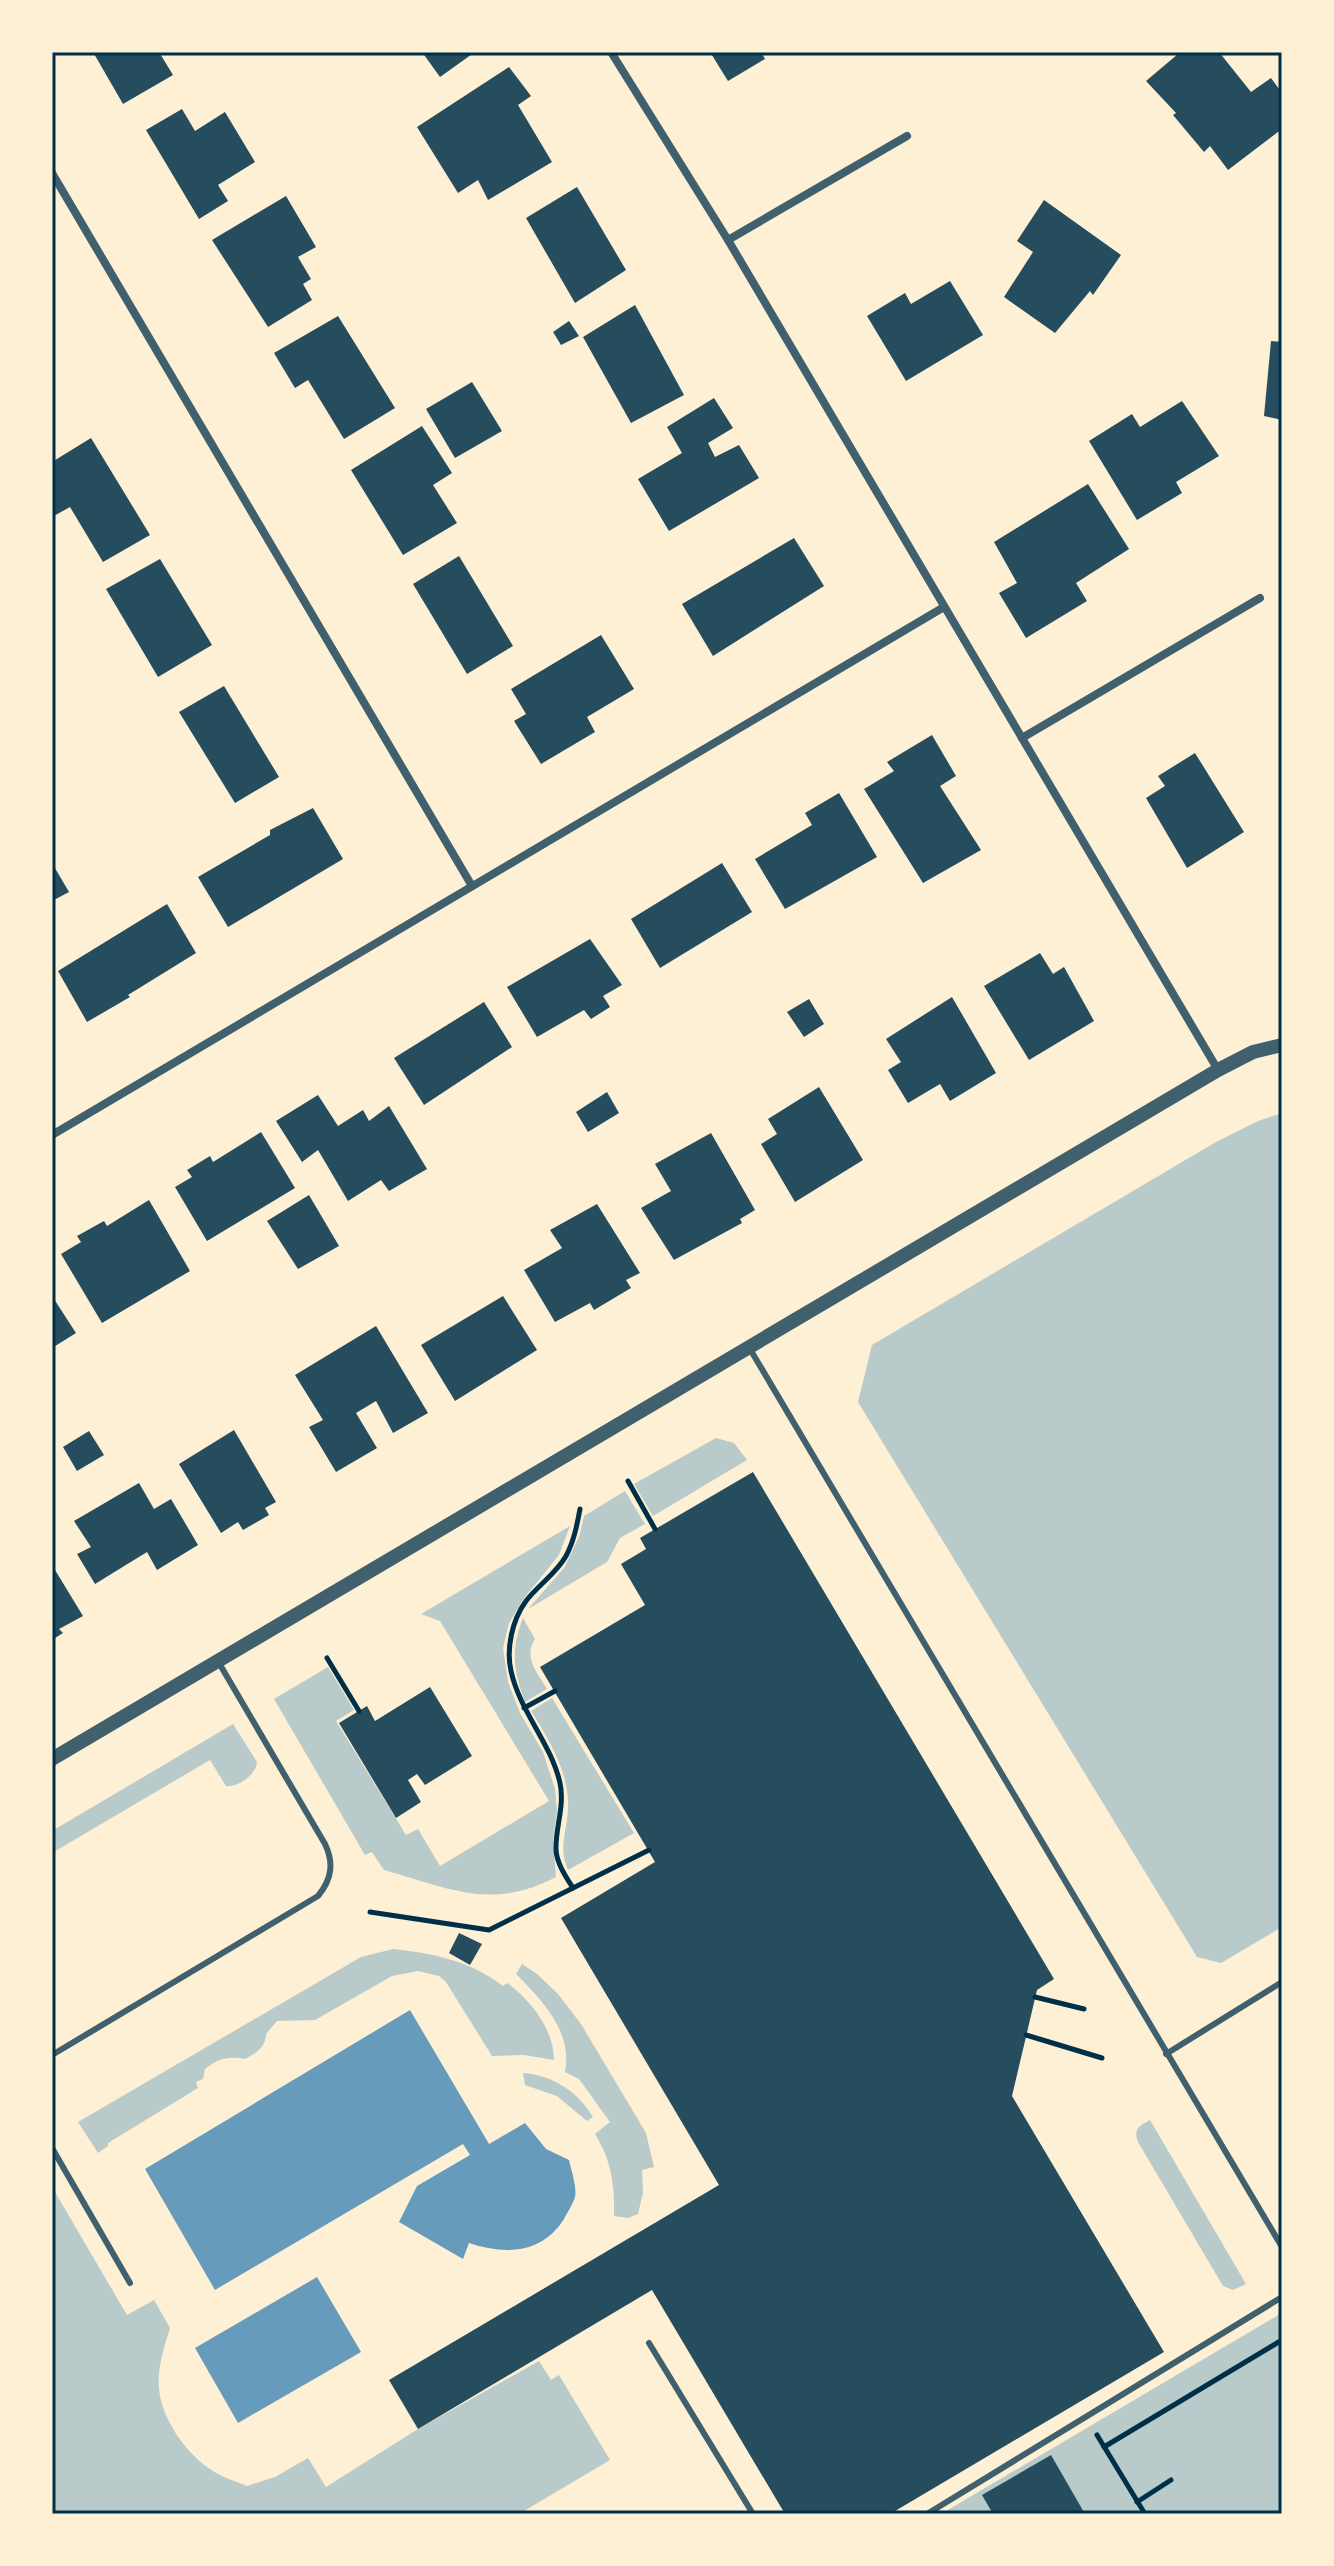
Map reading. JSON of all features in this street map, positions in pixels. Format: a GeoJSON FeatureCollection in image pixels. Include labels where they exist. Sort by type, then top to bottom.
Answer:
{"type":"FeatureCollection","features":[{"type":"Feature","properties":{"kind":"street"},"geometry":{"type":"LineString","coordinates":[[611,52],[728,240],[1218,1070]]}},
{"type":"Feature","properties":{"kind":"street"},"geometry":{"type":"LineString","coordinates":[[728,240],[907,136]]}},
{"type":"Feature","properties":{"kind":"street"},"geometry":{"type":"LineString","coordinates":[[52,173],[472,886]]}},
{"type":"Feature","properties":{"kind":"street"},"geometry":{"type":"LineString","coordinates":[[1022,738],[1260,598]]}},
{"type":"Feature","properties":{"kind":"street"},"geometry":{"type":"LineString","coordinates":[[52,1135],[944,607]]}},
{"type":"Feature","properties":{"kind":"street"},"geometry":{"type":"LineString","coordinates":[[52,1759],[1218,1070],[1253,1052],[1282,1045]]}},
{"type":"Feature","properties":{"kind":"lane"},"geometry":{"type":"LineString","coordinates":[[748,1346],[1282,2247]]}},
{"type":"Feature","properties":{"kind":"lane"},"geometry":{"type":"LineString","coordinates":[[52,2055],[318,1896],[327,1886],[331,1869],[325,1844],[218,1660]]}},
{"type":"Feature","properties":{"kind":"lane"},"geometry":{"type":"LineString","coordinates":[[1166,2054],[1282,1982]]}},
{"type":"Feature","properties":{"kind":"lane"},"geometry":{"type":"LineString","coordinates":[[52,2148],[130,2283]]}},
{"type":"Feature","properties":{"kind":"lane"},"geometry":{"type":"LineString","coordinates":[[927,2514],[1282,2297]]}},
{"type":"Feature","properties":{"kind":"lane"},"geometry":{"type":"LineString","coordinates":[[649,2343],[753,2514]]}},
{"type":"Feature","properties":{"kind":"path"},"geometry":{"type":"LineString","coordinates":[[628,1481],[655,1529]]}},
{"type":"Feature","properties":{"kind":"path"},"geometry":{"type":"LineString","coordinates":[[573,1888],[562,1872],[556,1849],[561,1823],[560,1783],[547,1750],[517,1696],[510,1666],[510,1644],[516,1621],[526,1602],[566,1557],[580,1509]]}},
{"type":"Feature","properties":{"kind":"path"},"geometry":{"type":"LineString","coordinates":[[327,1658],[359,1711]]}},
{"type":"Feature","properties":{"kind":"path"},"geometry":{"type":"LineString","coordinates":[[524,1708],[555,1691]]}},
{"type":"Feature","properties":{"kind":"path"},"geometry":{"type":"LineString","coordinates":[[370,1912],[489,1930],[649,1850]]}},
{"type":"Feature","properties":{"kind":"path"},"geometry":{"type":"LineString","coordinates":[[1035,1997],[1084,2009]]}},
{"type":"Feature","properties":{"kind":"path"},"geometry":{"type":"LineString","coordinates":[[1026,2035],[1102,2058]]}},
{"type":"Feature","properties":{"kind":"path"},"geometry":{"type":"LineString","coordinates":[[1104,2447],[1282,2340]]}},
{"type":"Feature","properties":{"kind":"path"},"geometry":{"type":"LineString","coordinates":[[1092,2428],[1145,2514]]}},
{"type":"Feature","properties":{"kind":"path"},"geometry":{"type":"LineString","coordinates":[[1137,2502],[1171,2480]]}},
{"type":"Feature","properties":{"kind":"shaded area"},"geometry":{"type":"Polygon","coordinates":[[[1282,1113],[1282,1927],[1221,1963],[1197,1957],[858,1402],[872,1345],[1216,1142],[1282,1113]]]}},
{"type":"Feature","properties":{"kind":"shaded area"},"geometry":{"type":"Polygon","coordinates":[[[716,1438],[734,1443],[747,1460],[653,1516],[634,1484],[716,1438]]]}},
{"type":"Feature","properties":{"kind":"shaded area"},"geometry":{"type":"Polygon","coordinates":[[[625,1491],[645,1524],[620,1538],[607,1562],[528,1609],[564,1568],[579,1537],[584,1516],[625,1491]]]}},
{"type":"Feature","properties":{"kind":"shaded area"},"geometry":{"type":"Polygon","coordinates":[[[570,1526],[559,1555],[524,1598],[509,1623],[503,1648],[508,1682],[520,1713],[543,1752],[555,1789],[557,1811],[553,1841],[556,1877],[511,1893],[490,1894],[450,1889],[384,1870],[372,1852],[365,1855],[274,1699],[328,1667],[354,1710],[336,1721],[406,1835],[418,1829],[440,1866],[549,1801],[440,1621],[421,1614],[570,1526]]]}},
{"type":"Feature","properties":{"kind":"shaded area"},"geometry":{"type":"Polygon","coordinates":[[[523,1618],[535,1639],[530,1652],[533,1664],[547,1689],[525,1702],[515,1660],[516,1640],[523,1618]]]}},
{"type":"Feature","properties":{"kind":"shaded area"},"geometry":{"type":"Polygon","coordinates":[[[552,1698],[634,1833],[568,1870],[563,1845],[568,1812],[565,1779],[531,1711],[552,1698]]]}},
{"type":"Feature","properties":{"kind":"shaded area"},"geometry":{"type":"Polygon","coordinates":[[[233,1724],[257,1762],[246,1779],[226,1786],[210,1760],[52,1853],[52,1831],[233,1724]]]}},
{"type":"Feature","properties":{"kind":"shaded area"},"geometry":{"type":"Polygon","coordinates":[[[393,1949],[451,1960],[478,1970],[503,1986],[507,1983],[540,2017],[550,2038],[554,2060],[524,2055],[492,2056],[446,1982],[439,1976],[418,1971],[392,1976],[315,2020],[277,2021],[256,2052],[245,2059],[224,2059],[210,2065],[205,2069],[203,2079],[196,2082],[198,2088],[108,2143],[98,2153],[78,2122],[361,1957],[393,1949]]]}},
{"type":"Feature","properties":{"kind":"shaded area"},"geometry":{"type":"Polygon","coordinates":[[[522,1964],[558,1994],[581,2024],[646,2133],[654,2167],[642,2170],[643,2193],[638,2214],[628,2218],[614,2216],[611,2173],[595,2134],[610,2122],[579,2079],[565,2072],[566,2057],[560,2030],[545,2006],[516,1974],[522,1964]]]}},
{"type":"Feature","properties":{"kind":"shaded area"},"geometry":{"type":"Polygon","coordinates":[[[523,2073],[544,2077],[564,2086],[593,2117],[587,2121],[557,2096],[525,2085],[523,2073]]]}},
{"type":"Feature","properties":{"kind":"shaded area"},"geometry":{"type":"Polygon","coordinates":[[[1150,2120],[1246,2284],[1233,2290],[1223,2286],[1138,2142],[1138,2128],[1150,2120]]]}},
{"type":"Feature","properties":{"kind":"shaded area"},"geometry":{"type":"Polygon","coordinates":[[[52,2187],[127,2315],[154,2300],[170,2328],[159,2373],[165,2413],[185,2446],[221,2476],[247,2486],[275,2477],[308,2458],[326,2487],[418,2429],[539,2361],[551,2380],[559,2375],[610,2460],[519,2514],[52,2514],[52,2187]]]}},
{"type":"Feature","properties":{"kind":"shaded area"},"geometry":{"type":"Polygon","coordinates":[[[1280,2314],[1282,2514],[941,2514],[1280,2314]]]}},
{"type":"Feature","properties":{"kind":"water"},"geometry":{"type":"Polygon","coordinates":[[[410,2010],[489,2144],[525,2123],[546,2149],[569,2160],[575,2197],[564,2219],[555,2231],[534,2245],[509,2250],[469,2243],[463,2259],[399,2222],[417,2186],[470,2155],[463,2144],[215,2290],[145,2169],[410,2010]]]}},
{"type":"Feature","properties":{"kind":"water"},"geometry":{"type":"Polygon","coordinates":[[[317,2277],[361,2352],[238,2423],[195,2348],[317,2277]]]}},
{"type":"Feature","properties":{"kind":"building"},"geometry":{"type":"Polygon","coordinates":[[[93,52],[159,52],[173,75],[123,104],[93,52]]]}},
{"type":"Feature","properties":{"kind":"building"},"geometry":{"type":"Polygon","coordinates":[[[422,52],[475,52],[440,77],[422,52]]]}},
{"type":"Feature","properties":{"kind":"building"},"geometry":{"type":"Polygon","coordinates":[[[710,52],[761,52],[765,59],[728,81],[710,52]]]}},
{"type":"Feature","properties":{"kind":"building"},"geometry":{"type":"Polygon","coordinates":[[[1176,52],[1219,52],[1251,92],[1271,78],[1282,93],[1282,129],[1228,170],[1210,146],[1204,152],[1173,115],[1176,113],[1146,81],[1178,54],[1176,52]]]}},
{"type":"Feature","properties":{"kind":"building"},"geometry":{"type":"Polygon","coordinates":[[[509,67],[531,96],[518,105],[552,162],[488,200],[478,180],[458,193],[417,127],[509,67]]]}},
{"type":"Feature","properties":{"kind":"building"},"geometry":{"type":"Polygon","coordinates":[[[182,109],[195,131],[225,112],[255,162],[218,185],[228,201],[199,219],[146,130],[182,109]]]}},
{"type":"Feature","properties":{"kind":"building"},"geometry":{"type":"Polygon","coordinates":[[[577,187],[626,270],[575,303],[526,218],[577,187]]]}},
{"type":"Feature","properties":{"kind":"building"},"geometry":{"type":"Polygon","coordinates":[[[286,196],[316,247],[298,257],[311,279],[303,284],[312,300],[268,327],[212,240],[286,196]]]}},
{"type":"Feature","properties":{"kind":"building"},"geometry":{"type":"Polygon","coordinates":[[[1044,200],[1121,255],[1093,295],[1090,291],[1055,333],[1004,297],[1033,252],[1017,241],[1044,200]]]}},
{"type":"Feature","properties":{"kind":"building"},"geometry":{"type":"Polygon","coordinates":[[[950,281],[983,335],[906,381],[867,316],[905,293],[911,304],[950,281]]]}},
{"type":"Feature","properties":{"kind":"building"},"geometry":{"type":"Polygon","coordinates":[[[635,305],[684,395],[631,423],[583,337],[635,305]]]}},
{"type":"Feature","properties":{"kind":"building"},"geometry":{"type":"Polygon","coordinates":[[[338,316],[395,408],[344,439],[308,380],[295,388],[274,353],[338,316]]]}},
{"type":"Feature","properties":{"kind":"building"},"geometry":{"type":"Polygon","coordinates":[[[569,321],[579,336],[561,345],[553,332],[569,321]]]}},
{"type":"Feature","properties":{"kind":"building"},"geometry":{"type":"Polygon","coordinates":[[[1271,341],[1282,342],[1282,420],[1264,416],[1271,341]]]}},
{"type":"Feature","properties":{"kind":"building"},"geometry":{"type":"Polygon","coordinates":[[[472,382],[502,431],[455,458],[426,409],[472,382]]]}},
{"type":"Feature","properties":{"kind":"building"},"geometry":{"type":"Polygon","coordinates":[[[714,398],[733,428],[708,443],[715,457],[739,445],[759,478],[669,531],[638,479],[682,453],[667,427],[714,398]]]}},
{"type":"Feature","properties":{"kind":"building"},"geometry":{"type":"Polygon","coordinates":[[[1182,401],[1219,456],[1176,482],[1182,493],[1137,520],[1089,441],[1132,414],[1140,427],[1182,401]]]}},
{"type":"Feature","properties":{"kind":"building"},"geometry":{"type":"Polygon","coordinates":[[[422,426],[452,473],[433,485],[457,523],[403,555],[351,470],[422,426]]]}},
{"type":"Feature","properties":{"kind":"building"},"geometry":{"type":"Polygon","coordinates":[[[91,438],[150,535],[103,562],[70,507],[52,517],[52,489],[55,487],[52,462],[91,438]]]}},
{"type":"Feature","properties":{"kind":"building"},"geometry":{"type":"Polygon","coordinates":[[[1088,484],[1129,549],[1076,583],[1087,601],[1026,638],[999,593],[1017,583],[994,542],[1088,484]]]}},
{"type":"Feature","properties":{"kind":"building"},"geometry":{"type":"Polygon","coordinates":[[[794,538],[824,586],[713,656],[682,604],[794,538]]]}},
{"type":"Feature","properties":{"kind":"building"},"geometry":{"type":"Polygon","coordinates":[[[459,556],[513,646],[467,674],[413,584],[459,556]]]}},
{"type":"Feature","properties":{"kind":"building"},"geometry":{"type":"Polygon","coordinates":[[[160,559],[212,645],[158,677],[106,589],[160,559]]]}},
{"type":"Feature","properties":{"kind":"building"},"geometry":{"type":"Polygon","coordinates":[[[601,635],[634,689],[587,717],[595,732],[541,764],[514,721],[526,714],[511,689],[601,635]]]}},
{"type":"Feature","properties":{"kind":"building"},"geometry":{"type":"Polygon","coordinates":[[[224,686],[279,777],[235,803],[179,712],[224,686]]]}},
{"type":"Feature","properties":{"kind":"building"},"geometry":{"type":"Polygon","coordinates":[[[932,735],[956,776],[940,786],[981,850],[923,883],[864,789],[894,771],[887,762],[932,735]]]}},
{"type":"Feature","properties":{"kind":"building"},"geometry":{"type":"Polygon","coordinates":[[[1195,753],[1244,832],[1187,868],[1146,798],[1165,786],[1158,776],[1195,753]]]}},
{"type":"Feature","properties":{"kind":"building"},"geometry":{"type":"Polygon","coordinates":[[[839,793],[877,857],[785,909],[755,859],[812,825],[805,813],[839,793]]]}},
{"type":"Feature","properties":{"kind":"building"},"geometry":{"type":"Polygon","coordinates":[[[313,808],[343,859],[228,927],[198,877],[270,835],[270,830],[313,808]]]}},
{"type":"Feature","properties":{"kind":"building"},"geometry":{"type":"Polygon","coordinates":[[[52,863],[69,892],[52,901],[52,863]]]}},
{"type":"Feature","properties":{"kind":"building"},"geometry":{"type":"Polygon","coordinates":[[[722,863],[752,912],[660,968],[631,919],[722,863]]]}},
{"type":"Feature","properties":{"kind":"building"},"geometry":{"type":"Polygon","coordinates":[[[167,904],[196,953],[87,1022],[58,971],[167,904]]]}},
{"type":"Feature","properties":{"kind":"building"},"geometry":{"type":"Polygon","coordinates":[[[590,939],[622,985],[603,996],[610,1007],[591,1019],[584,1010],[537,1037],[507,987],[590,939]]]}},
{"type":"Feature","properties":{"kind":"building"},"geometry":{"type":"Polygon","coordinates":[[[1040,953],[1053,974],[1064,967],[1094,1021],[1029,1060],[984,986],[1040,953]]]}},
{"type":"Feature","properties":{"kind":"building"},"geometry":{"type":"Polygon","coordinates":[[[952,997],[996,1073],[950,1101],[940,1084],[908,1103],[888,1070],[901,1062],[886,1039],[952,997]]]}},
{"type":"Feature","properties":{"kind":"building"},"geometry":{"type":"Polygon","coordinates":[[[809,999],[824,1024],[804,1037],[787,1012],[809,999]]]}},
{"type":"Feature","properties":{"kind":"building"},"geometry":{"type":"Polygon","coordinates":[[[484,1002],[512,1047],[424,1105],[394,1058],[484,1002]]]}},
{"type":"Feature","properties":{"kind":"building"},"geometry":{"type":"Polygon","coordinates":[[[819,1087],[863,1160],[795,1202],[761,1144],[777,1134],[768,1119],[819,1087]]]}},
{"type":"Feature","properties":{"kind":"building"},"geometry":{"type":"Polygon","coordinates":[[[607,1092],[619,1113],[588,1132],[576,1112],[607,1092]]]}},
{"type":"Feature","properties":{"kind":"building"},"geometry":{"type":"Polygon","coordinates":[[[318,1095],[338,1126],[363,1110],[369,1121],[389,1106],[427,1169],[389,1191],[381,1180],[348,1201],[318,1150],[302,1162],[276,1121],[318,1095]]]}},
{"type":"Feature","properties":{"kind":"building"},"geometry":{"type":"Polygon","coordinates":[[[261,1132],[295,1188],[207,1241],[175,1187],[192,1177],[187,1170],[210,1156],[213,1162],[261,1132]]]}},
{"type":"Feature","properties":{"kind":"building"},"geometry":{"type":"Polygon","coordinates":[[[711,1133],[755,1210],[740,1219],[742,1223],[674,1260],[641,1208],[671,1191],[655,1164],[711,1133]]]}},
{"type":"Feature","properties":{"kind":"building"},"geometry":{"type":"Polygon","coordinates":[[[309,1195],[339,1246],[298,1269],[267,1221],[309,1195]]]}},
{"type":"Feature","properties":{"kind":"building"},"geometry":{"type":"Polygon","coordinates":[[[149,1200],[190,1271],[102,1323],[61,1254],[81,1242],[77,1236],[104,1221],[107,1226],[149,1200]]]}},
{"type":"Feature","properties":{"kind":"building"},"geometry":{"type":"Polygon","coordinates":[[[597,1204],[640,1273],[626,1280],[631,1288],[594,1310],[590,1303],[555,1322],[524,1270],[562,1248],[550,1230],[597,1204]]]}},
{"type":"Feature","properties":{"kind":"building"},"geometry":{"type":"Polygon","coordinates":[[[52,1296],[76,1333],[52,1348],[52,1296]]]}},
{"type":"Feature","properties":{"kind":"building"},"geometry":{"type":"Polygon","coordinates":[[[503,1296],[537,1350],[455,1401],[421,1345],[503,1296]]]}},
{"type":"Feature","properties":{"kind":"building"},"geometry":{"type":"Polygon","coordinates":[[[376,1326],[428,1413],[393,1433],[376,1401],[356,1413],[377,1448],[336,1472],[309,1427],[323,1420],[295,1375],[376,1326]]]}},
{"type":"Feature","properties":{"kind":"building"},"geometry":{"type":"Polygon","coordinates":[[[234,1430],[276,1502],[265,1508],[269,1515],[243,1530],[238,1522],[221,1533],[179,1464],[234,1430]]]}},
{"type":"Feature","properties":{"kind":"building"},"geometry":{"type":"Polygon","coordinates":[[[89,1431],[104,1455],[77,1471],[63,1447],[89,1431]]]}},
{"type":"Feature","properties":{"kind":"building"},"geometry":{"type":"Polygon","coordinates":[[[753,1472],[1054,1979],[1037,1990],[1012,2096],[1164,2352],[890,2514],[785,2514],[652,2290],[418,2429],[389,2380],[719,2185],[561,1918],[655,1862],[540,1667],[645,1605],[621,1564],[646,1549],[640,1538],[753,1472]]]}},
{"type":"Feature","properties":{"kind":"building"},"geometry":{"type":"Polygon","coordinates":[[[139,1483],[154,1509],[171,1499],[198,1545],[157,1570],[147,1552],[95,1584],[77,1554],[91,1547],[74,1521],[139,1483]]]}},
{"type":"Feature","properties":{"kind":"building"},"geometry":{"type":"Polygon","coordinates":[[[52,1565],[83,1616],[59,1629],[63,1633],[52,1640],[52,1565]]]}},
{"type":"Feature","properties":{"kind":"building"},"geometry":{"type":"Polygon","coordinates":[[[430,1687],[472,1756],[425,1785],[417,1774],[408,1780],[421,1802],[396,1818],[339,1723],[367,1706],[375,1721],[430,1687]]]}},
{"type":"Feature","properties":{"kind":"building"},"geometry":{"type":"Polygon","coordinates":[[[459,1933],[482,1944],[470,1965],[449,1953],[459,1933]]]}},
{"type":"Feature","properties":{"kind":"building"},"geometry":{"type":"Polygon","coordinates":[[[1051,2455],[1085,2514],[993,2514],[982,2495],[1051,2455]]]}}]}
